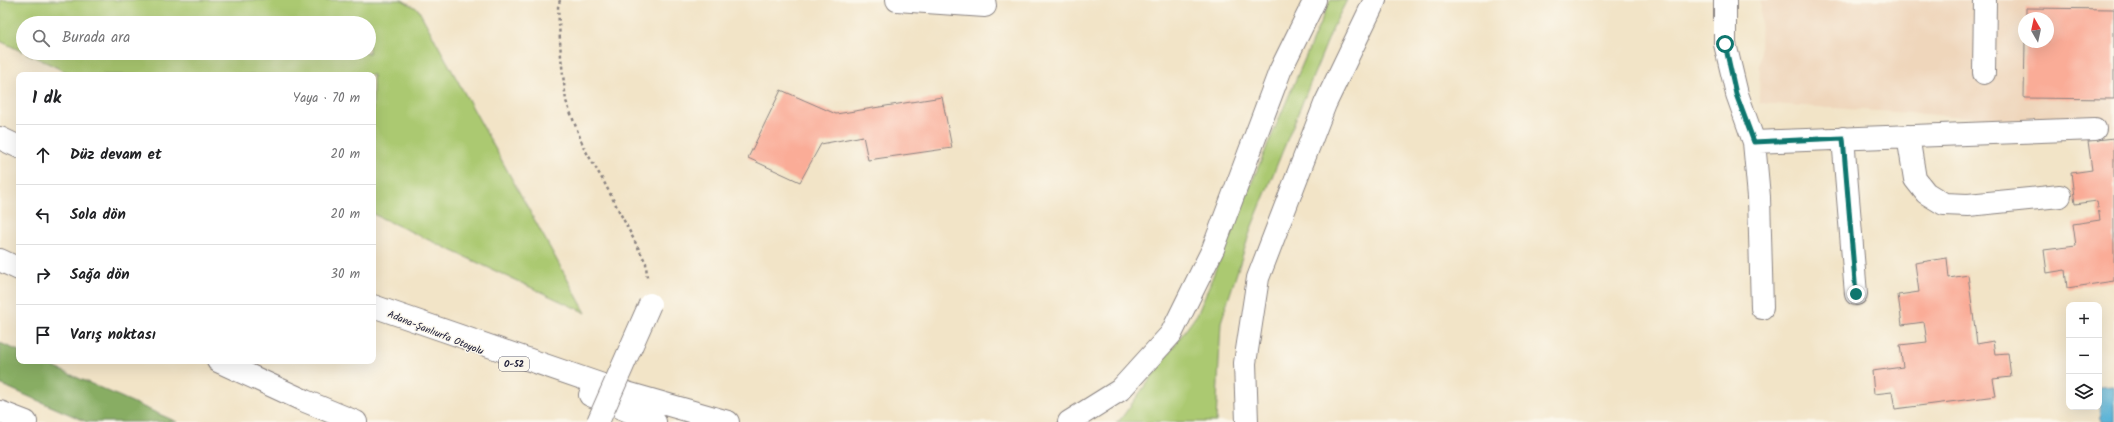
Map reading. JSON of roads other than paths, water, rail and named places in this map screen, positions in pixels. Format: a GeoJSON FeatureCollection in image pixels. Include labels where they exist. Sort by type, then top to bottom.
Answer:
{"type":"FeatureCollection","features":[{"type":"Feature","properties":{"kind":"main road"},"geometry":{"type":"LineString","coordinates":[[898,0],[985,6],[984,0]]}},
{"type":"Feature","properties":{"kind":"main road"},"geometry":{"type":"LineString","coordinates":[[1069,422],[1120,390],[1171,334],[1213,248],[1280,71],[1315,0]]}},
{"type":"Feature","properties":{"kind":"main road"},"geometry":{"type":"LineString","coordinates":[[1247,422],[1245,363],[1258,278],[1325,104],[1375,0]]}},
{"type":"Feature","properties":{"kind":"main road"},"geometry":{"type":"LineString","coordinates":[[1725,0],[1725,44],[1736,94],[1754,142],[1758,197],[1762,308]]}},
{"type":"Feature","properties":{"kind":"main road"},"geometry":{"type":"LineString","coordinates":[[1984,73],[1986,0]]}},
{"type":"Feature","properties":{"kind":"main road"},"geometry":{"type":"LineString","coordinates":[[1754,142],[2095,128]]}},
{"type":"Feature","properties":{"kind":"main road"},"geometry":{"type":"LineString","coordinates":[[1908,136],[1915,179],[1926,193],[1944,204],[1968,205],[2060,196]]}},
{"type":"Feature","properties":{"kind":"main road"},"geometry":{"type":"LineString","coordinates":[[0,138],[16,146]]}},
{"type":"Feature","properties":{"kind":"main road"},"geometry":{"type":"LineString","coordinates":[[1843,138],[1856,294]]}},
{"type":"Feature","properties":{"kind":"main road"},"geometry":{"type":"LineString","coordinates":[[0,260],[16,268]]}},
{"type":"Feature","properties":{"kind":"main road"},"geometry":{"type":"LineString","coordinates":[[598,422],[650,304]]}},
{"type":"Feature","properties":{"kind":"main road"},"geometry":{"type":"LineString","coordinates":[[376,307],[620,391],[728,422]]}},
{"type":"Feature","properties":{"kind":"main road","name":"Adana-Şanlıurfa Otoyolu"},"geometry":{"type":"LineString","coordinates":[[376,307],[655,422]]}},
{"type":"Feature","properties":{"kind":"main road"},"geometry":{"type":"LineString","coordinates":[[225,364],[305,401],[356,422]]}},
{"type":"Feature","properties":{"kind":"main road"},"geometry":{"type":"LineString","coordinates":[[305,401],[340,422]]}},
{"type":"Feature","properties":{"kind":"main road"},"geometry":{"type":"LineString","coordinates":[[0,412],[26,422]]}},
{"type":"Feature","properties":{"kind":"water"},"geometry":{"type":"Polygon","coordinates":[[[2114,386],[2114,422],[2101,422],[2102,387],[2114,386]]]}}]}
